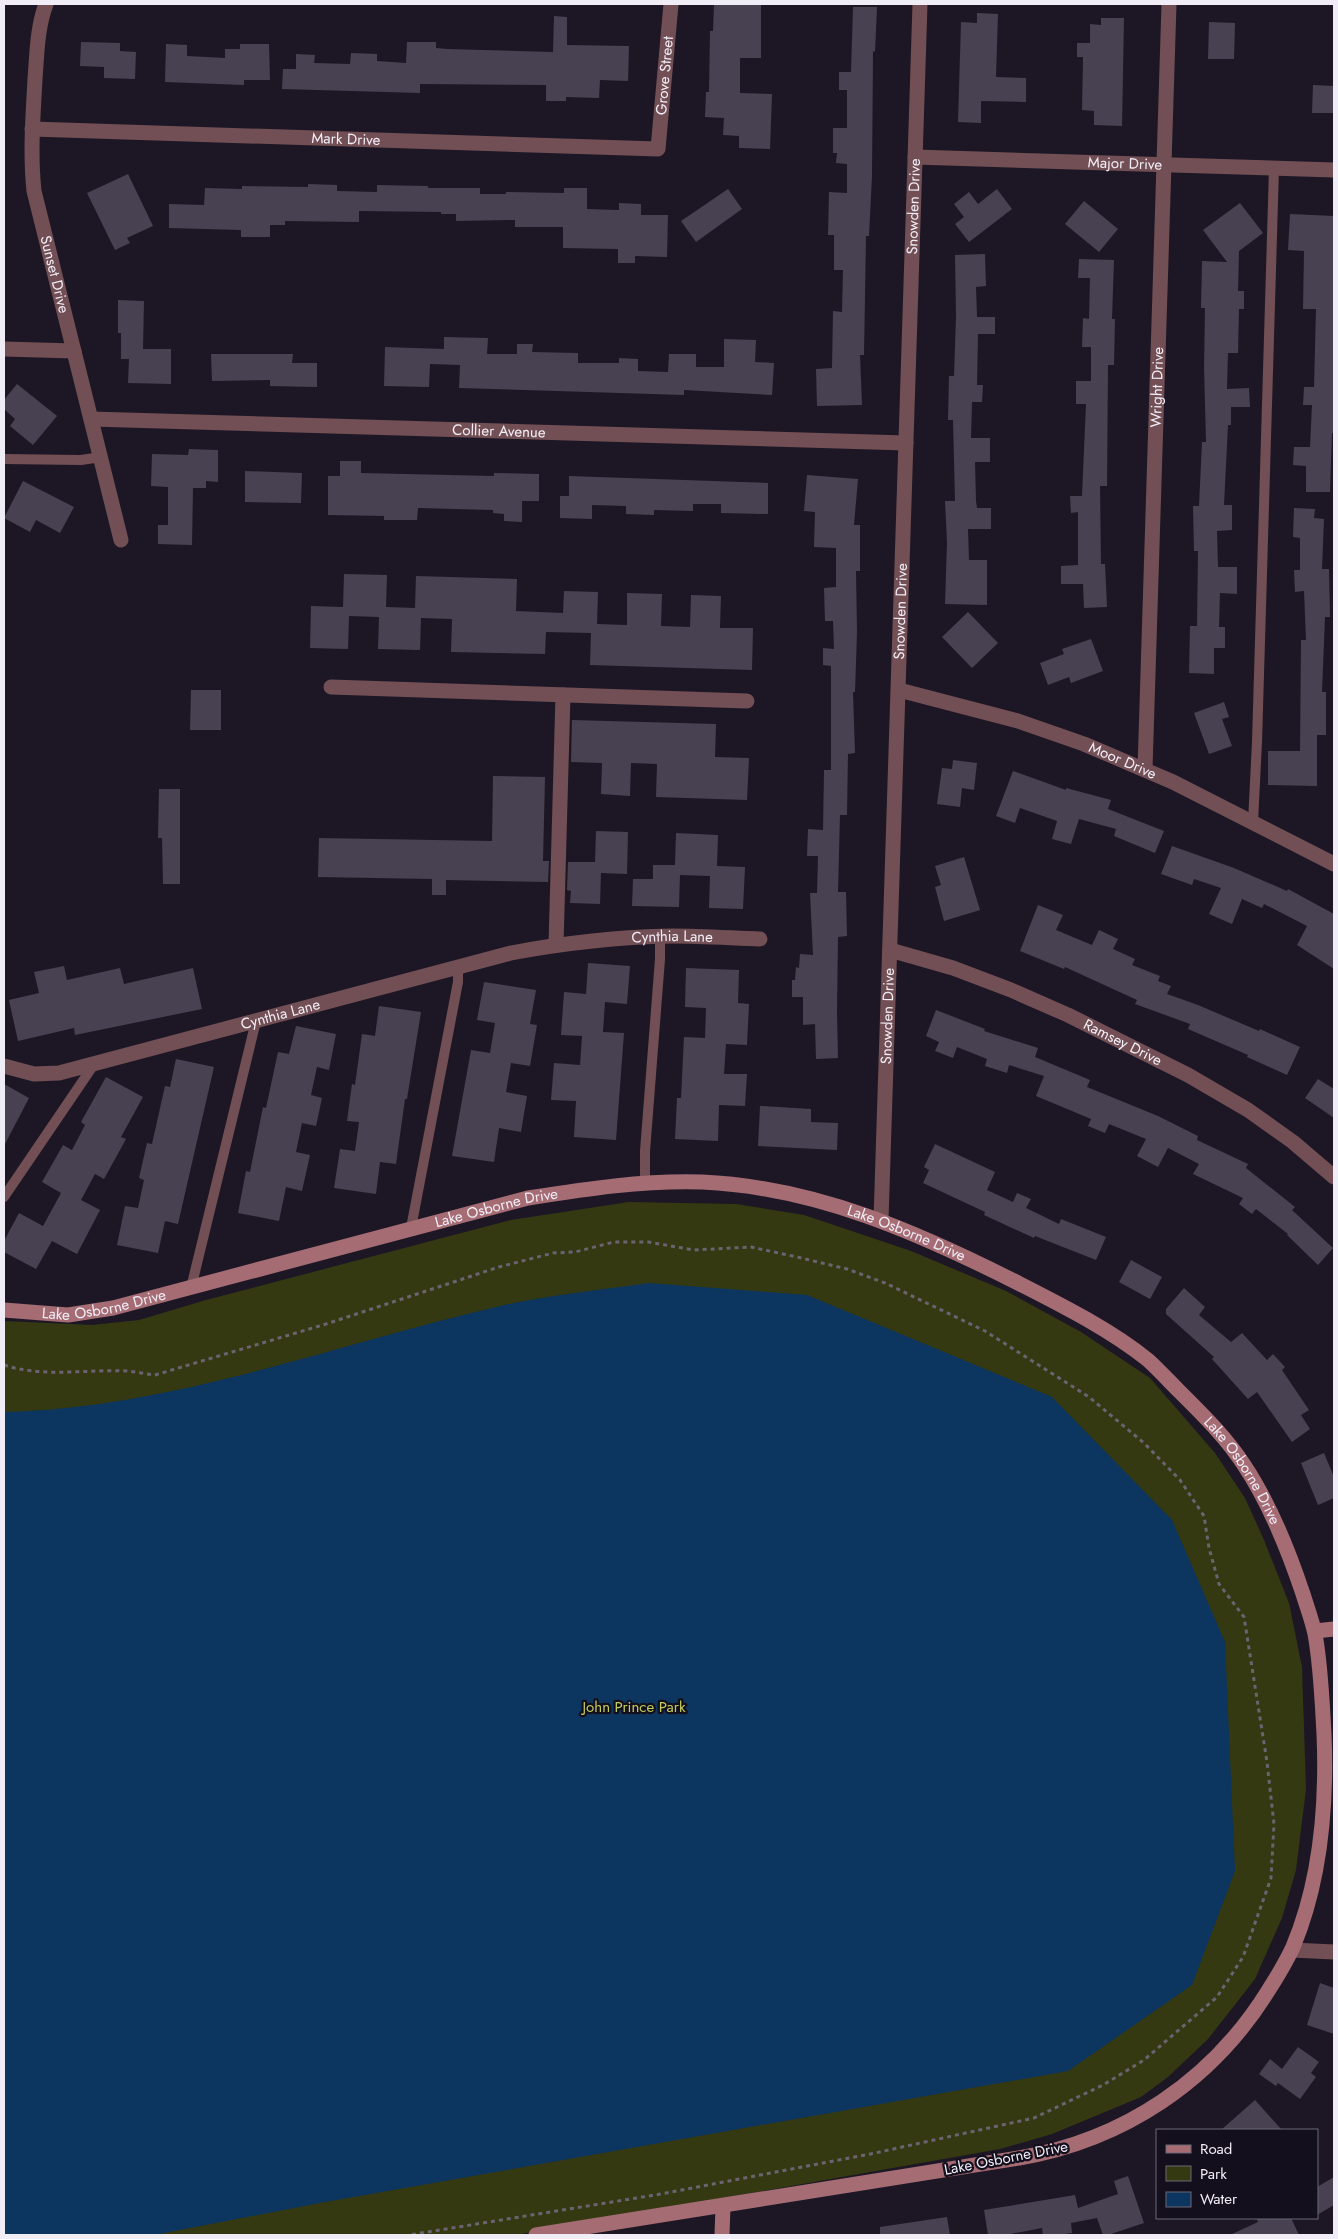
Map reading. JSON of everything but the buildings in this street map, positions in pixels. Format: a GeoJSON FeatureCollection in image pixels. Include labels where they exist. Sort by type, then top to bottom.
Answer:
{"type":"FeatureCollection","features":[{"type":"Feature","properties":{"kind":"street","name":"Sunset Drive"},"geometry":{"type":"LineString","coordinates":[[46,4],[39,29],[32,129],[34,191],[121,540]]}},
{"type":"Feature","properties":{"kind":"street","name":"Grove Street"},"geometry":{"type":"LineString","coordinates":[[658,148],[671,4]]}},
{"type":"Feature","properties":{"kind":"street","name":"Snowden Drive"},"geometry":{"type":"LineString","coordinates":[[881,1220],[920,4]]}},
{"type":"Feature","properties":{"kind":"street","name":"Wright Drive"},"geometry":{"type":"LineString","coordinates":[[1145,769],[1169,4]]}},
{"type":"Feature","properties":{"kind":"street","name":"Mark Drive"},"geometry":{"type":"LineString","coordinates":[[32,129],[658,148]]}},
{"type":"Feature","properties":{"kind":"street","name":"Major Drive"},"geometry":{"type":"LineString","coordinates":[[915,156],[1334,170]]}},
{"type":"Feature","properties":{"kind":"street"},"geometry":{"type":"LineString","coordinates":[[4,349],[74,351]]}},
{"type":"Feature","properties":{"kind":"street","name":"Collier Avenue"},"geometry":{"type":"LineString","coordinates":[[91,419],[906,443]]}},
{"type":"Feature","properties":{"kind":"street"},"geometry":{"type":"LineString","coordinates":[[331,687],[747,701]]}},
{"type":"Feature","properties":{"kind":"street","name":"Moor Drive"},"geometry":{"type":"LineString","coordinates":[[899,690],[1018,721],[1084,744],[1145,769],[1334,864]]}},
{"type":"Feature","properties":{"kind":"street"},"geometry":{"type":"LineString","coordinates":[[556,945],[563,695]]}},
{"type":"Feature","properties":{"kind":"street","name":"Cynthia Lane"},"geometry":{"type":"LineString","coordinates":[[4,1066],[22,1072],[47,1074],[511,953],[556,945],[613,939],[660,937],[760,939]]}},
{"type":"Feature","properties":{"kind":"street","name":"Ramsey Drive"},"geometry":{"type":"LineString","coordinates":[[890,950],[953,968],[1011,990],[1068,1015],[1188,1075],[1248,1110],[1293,1142],[1334,1177]]}},
{"type":"Feature","properties":{"kind":"street","name":"Lake Osborne Drive"},"geometry":{"type":"LineString","coordinates":[[4,1310],[68,1315],[113,1308],[528,1198],[594,1187],[645,1183],[705,1182],[760,1189],[821,1201],[881,1220],[966,1257],[1056,1302],[1110,1334],[1149,1362],[1216,1430],[1241,1461],[1256,1486],[1293,1564],[1314,1631],[1322,1691],[1325,1764],[1323,1814],[1317,1862],[1310,1895],[1292,1950],[1256,2009],[1228,2045],[1197,2076],[1174,2095],[1147,2112],[1081,2143],[1031,2156],[536,2235]]}},
{"type":"Feature","properties":{"kind":"street"},"geometry":{"type":"LineString","coordinates":[[1314,1631],[1334,1629]]}},
{"type":"Feature","properties":{"kind":"street"},"geometry":{"type":"LineString","coordinates":[[1292,1950],[1334,1952]]}},
{"type":"Feature","properties":{"kind":"street"},"geometry":{"type":"LineString","coordinates":[[722,2235],[723,2206]]}},
{"type":"Feature","properties":{"kind":"lane"},"geometry":{"type":"LineString","coordinates":[[1253,822],[1274,168]]}},
{"type":"Feature","properties":{"kind":"lane"},"geometry":{"type":"LineString","coordinates":[[4,459],[80,460],[101,457]]}},
{"type":"Feature","properties":{"kind":"lane"},"geometry":{"type":"LineString","coordinates":[[645,1183],[645,1151],[660,959],[660,937]]}},
{"type":"Feature","properties":{"kind":"lane"},"geometry":{"type":"LineString","coordinates":[[411,1228],[458,982],[458,967]]}},
{"type":"Feature","properties":{"kind":"lane"},"geometry":{"type":"LineString","coordinates":[[191,1288],[256,1020]]}},
{"type":"Feature","properties":{"kind":"lane"},"geometry":{"type":"LineString","coordinates":[[4,1197],[95,1063]]}},
{"type":"Feature","properties":{"kind":"path"},"geometry":{"type":"LineString","coordinates":[[4,1365],[16,1369],[128,1372],[155,1375],[326,1324],[499,1267],[553,1253],[575,1252],[614,1242],[648,1242],[694,1250],[751,1247],[848,1269],[885,1283],[985,1331],[1090,1397],[1144,1443],[1180,1480],[1204,1516],[1209,1548],[1219,1584],[1244,1616],[1267,1762],[1274,1824],[1271,1878],[1243,1957],[1217,1997],[1144,2060],[1103,2085],[1034,2118],[875,2153],[703,2186],[408,2235]]}},
{"type":"Feature","properties":{"kind":"path"},"geometry":{"type":"LineString","coordinates":[[703,2186],[704,2194]]}},
{"type":"Feature","properties":{"kind":"green space","name":"John Prince Park"},"geometry":{"type":"Polygon","coordinates":[[[629,1202],[736,1204],[804,1215],[911,1251],[1006,1291],[1081,1332],[1150,1378],[1215,1453],[1245,1498],[1264,1540],[1289,1603],[1302,1667],[1306,1789],[1296,1870],[1282,1918],[1255,1979],[1208,2039],[1168,2077],[1141,2097],[1052,2134],[1000,2149],[515,2235],[4,2235],[4,1321],[92,1325],[139,1320],[206,1300],[511,1220],[629,1202]]]}},
{"type":"Feature","properties":{"kind":"water","name":"John Prince Park"},"geometry":{"type":"Polygon","coordinates":[[[649,1283],[807,1295],[1052,1397],[1172,1520],[1225,1642],[1235,1871],[1192,1985],[1068,2071],[325,2202],[154,2235],[4,2235],[4,1412],[67,1408],[130,1399],[192,1387],[500,1306],[649,1283]]]}}]}
